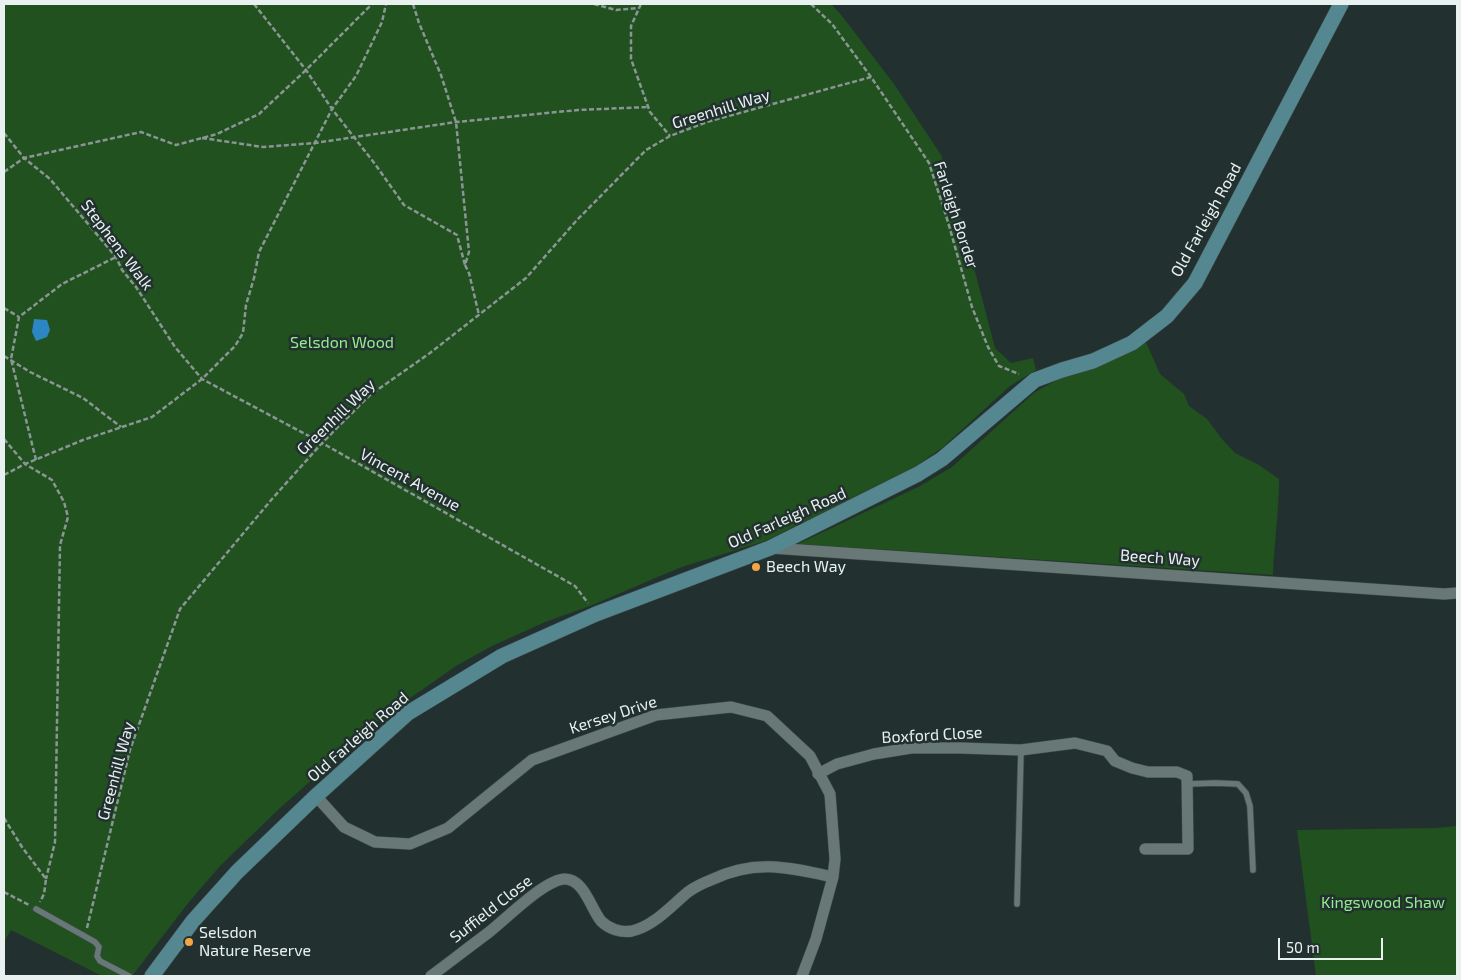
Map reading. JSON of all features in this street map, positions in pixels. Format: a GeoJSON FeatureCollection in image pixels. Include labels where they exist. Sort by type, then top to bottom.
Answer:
{"type":"FeatureCollection","features":[{"type":"Feature","properties":{"kind":"street","name":"Old Farleigh Road"},"geometry":{"type":"LineString","coordinates":[[152,976],[193,921],[237,872],[316,796],[408,714],[502,656],[596,614],[770,548],[918,474],[942,459],[1035,380],[1093,361],[1132,343],[1167,316],[1195,283],[1341,4]]}},
{"type":"Feature","properties":{"kind":"street","name":"Beech Way"},"geometry":{"type":"LineString","coordinates":[[770,548],[1444,594],[1457,593]]}},
{"type":"Feature","properties":{"kind":"street","name":"Kersey Drive"},"geometry":{"type":"LineString","coordinates":[[316,796],[344,827],[375,842],[410,844],[448,828],[532,760],[656,715],[731,707],[767,716],[810,756],[830,794],[835,859],[833,877],[816,939],[802,976]]}},
{"type":"Feature","properties":{"kind":"street","name":"Boxford Close"},"geometry":{"type":"LineString","coordinates":[[818,774],[837,764],[874,754],[911,748],[1021,750],[1076,743],[1107,752],[1115,761],[1132,768],[1148,772],[1177,772],[1187,776],[1187,784]]}},
{"type":"Feature","properties":{"kind":"street"},"geometry":{"type":"LineString","coordinates":[[1145,849],[1188,849],[1187,784]]}},
{"type":"Feature","properties":{"kind":"street","name":"Suffield Close"},"geometry":{"type":"LineString","coordinates":[[431,976],[489,932],[534,894],[558,880],[567,879],[574,882],[588,898],[602,921],[618,931],[626,932],[644,927],[664,914],[690,891],[704,882],[738,869],[782,867],[833,877]]}},
{"type":"Feature","properties":{"kind":"lane"},"geometry":{"type":"LineString","coordinates":[[1017,904],[1021,750]]}},
{"type":"Feature","properties":{"kind":"lane"},"geometry":{"type":"LineString","coordinates":[[1187,784],[1238,784],[1246,793],[1250,806],[1253,870]]}},
{"type":"Feature","properties":{"kind":"lane"},"geometry":{"type":"LineString","coordinates":[[36,909],[96,942],[99,948],[97,956],[100,961],[129,976]]}},
{"type":"Feature","properties":{"kind":"path"},"geometry":{"type":"LineString","coordinates":[[254,4],[306,70],[332,110],[355,137],[404,205],[456,235],[469,272],[479,315]]}},
{"type":"Feature","properties":{"kind":"path"},"geometry":{"type":"LineString","coordinates":[[4,172],[24,158],[141,132],[176,145],[217,134],[259,114],[372,4]]}},
{"type":"Feature","properties":{"kind":"path"},"geometry":{"type":"LineString","coordinates":[[4,475],[25,464],[83,440],[152,417],[202,379],[235,346],[243,333],[246,305],[259,252],[332,110],[356,76],[382,22],[386,4]]}},
{"type":"Feature","properties":{"kind":"path"},"geometry":{"type":"LineString","coordinates":[[413,4],[441,75],[456,122],[469,252],[465,265]]}},
{"type":"Feature","properties":{"kind":"path"},"geometry":{"type":"LineString","coordinates":[[594,4],[616,10],[639,8]]}},
{"type":"Feature","properties":{"kind":"path"},"geometry":{"type":"LineString","coordinates":[[641,4],[631,26],[631,59],[650,112],[670,136]]}},
{"type":"Feature","properties":{"kind":"path","name":"Farleigh Border"},"geometry":{"type":"LineString","coordinates":[[811,4],[832,24],[872,76],[929,162],[972,307],[988,348],[999,366],[1035,380]]}},
{"type":"Feature","properties":{"kind":"path","name":"Greenhill Way"},"geometry":{"type":"LineString","coordinates":[[84,936],[91,919],[130,750],[180,609],[272,499],[322,443],[370,395],[430,353],[526,278],[577,220],[646,150],[670,136],[707,122],[872,76]]}},
{"type":"Feature","properties":{"kind":"path"},"geometry":{"type":"LineString","coordinates":[[202,138],[263,147],[315,143],[456,122],[578,110],[648,107]]}},
{"type":"Feature","properties":{"kind":"path","name":"Stephens Walk"},"geometry":{"type":"LineString","coordinates":[[4,133],[24,158],[50,179],[116,257],[122,270],[136,287],[175,347],[202,379]]}},
{"type":"Feature","properties":{"kind":"path"},"geometry":{"type":"LineString","coordinates":[[36,460],[11,359],[19,317],[62,284],[116,257]]}},
{"type":"Feature","properties":{"kind":"path"},"geometry":{"type":"LineString","coordinates":[[4,308],[19,317]]}},
{"type":"Feature","properties":{"kind":"path"},"geometry":{"type":"LineString","coordinates":[[4,356],[30,372],[83,398],[121,427]]}},
{"type":"Feature","properties":{"kind":"path","name":"Vincent Avenue"},"geometry":{"type":"LineString","coordinates":[[202,379],[322,443],[575,586],[596,614]]}},
{"type":"Feature","properties":{"kind":"path"},"geometry":{"type":"LineString","coordinates":[[4,439],[25,464],[52,480],[64,502],[68,517],[60,545],[55,842],[44,894],[36,909],[4,892]]}},
{"type":"Feature","properties":{"kind":"path"},"geometry":{"type":"LineString","coordinates":[[4,818],[22,847],[46,879]]}},
{"type":"Feature","properties":{"kind":"green space","name":"Selsdon Wood"},"geometry":{"type":"Polygon","coordinates":[[[4,4],[831,4],[894,84],[941,155],[960,214],[995,348],[1011,363],[1033,358],[1036,370],[1010,386],[942,448],[914,467],[765,541],[682,567],[590,606],[545,622],[490,647],[456,666],[386,715],[280,808],[220,866],[189,902],[132,976],[102,976],[11,930],[4,942],[4,4]]]}},
{"type":"Feature","properties":{"kind":"green space"},"geometry":{"type":"Polygon","coordinates":[[[1146,342],[1160,374],[1184,394],[1189,406],[1207,419],[1235,453],[1259,465],[1279,479],[1273,575],[798,544],[920,486],[952,467],[1035,392],[1059,379],[1115,359],[1146,342]]]}},
{"type":"Feature","properties":{"kind":"green space","name":"Kingswood Shaw"},"geometry":{"type":"Polygon","coordinates":[[[1457,826],[1457,976],[1316,976],[1297,830],[1457,826]]]}},
{"type":"Feature","properties":{"kind":"water"},"geometry":{"type":"Polygon","coordinates":[[[34,319],[47,320],[50,330],[47,337],[36,341],[32,332],[34,319]]]}},
{"type":"Feature","properties":{"kind":"place","name":"Beech Way"},"geometry":{"type":"Point","coordinates":[756,567]}},
{"type":"Feature","properties":{"kind":"place","name":"Selsdon Nature Reserve"},"geometry":{"type":"Point","coordinates":[189,942]}}]}
